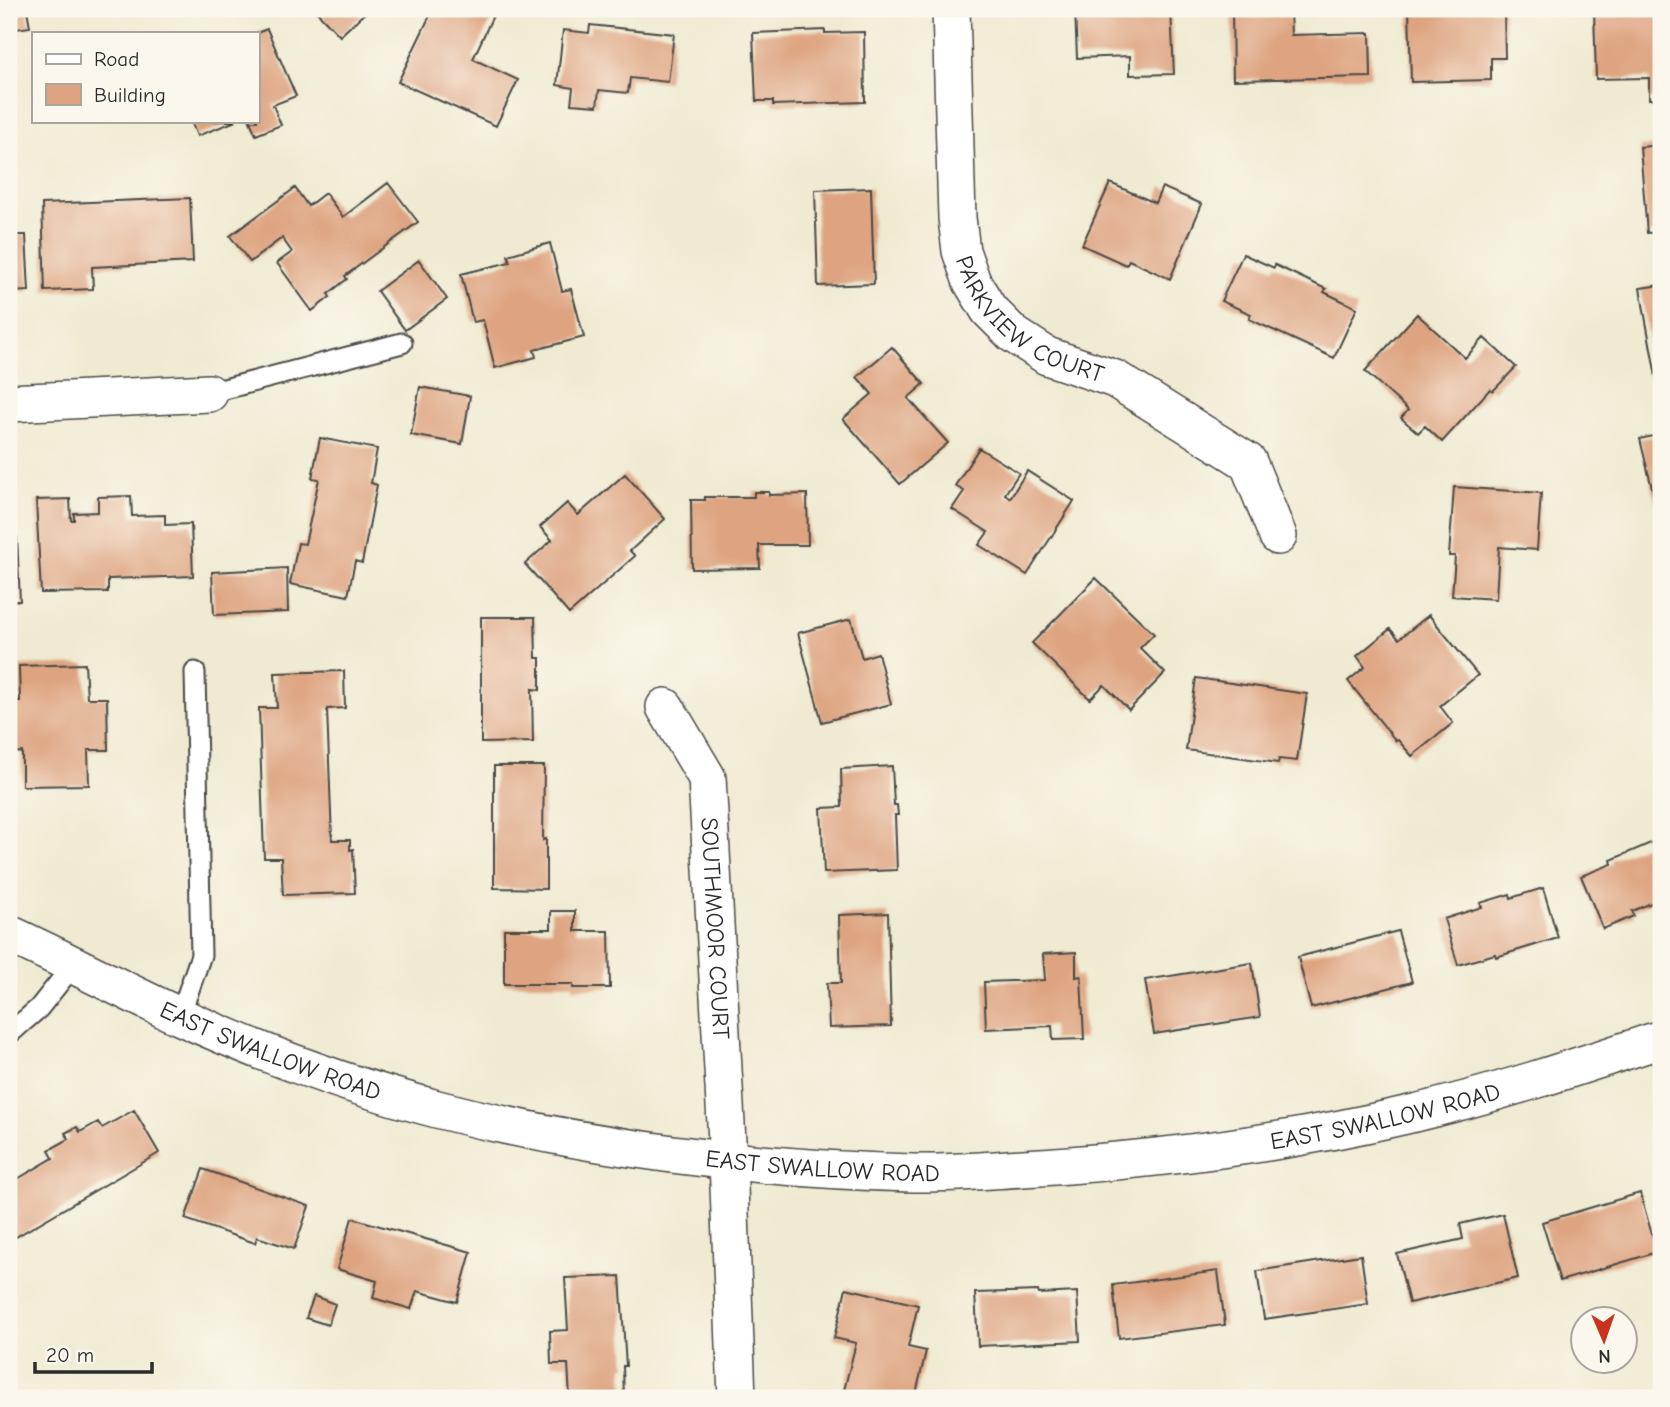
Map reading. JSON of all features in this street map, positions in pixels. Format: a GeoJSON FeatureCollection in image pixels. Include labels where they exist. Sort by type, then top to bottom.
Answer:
{"type":"FeatureCollection","features":[{"type":"Feature","properties":{"kind":"street","name":"PARKVIEW COURT"},"geometry":{"type":"LineString","coordinates":[[951,9],[957,218],[961,251],[972,282],[989,310],[1013,334],[1047,356],[1115,379],[1248,462],[1278,536]]}},
{"type":"Feature","properties":{"kind":"street"},"geometry":{"type":"LineString","coordinates":[[9,403],[209,393]]}},
{"type":"Feature","properties":{"kind":"street","name":"SOUTHMOOR COURT"},"geometry":{"type":"LineString","coordinates":[[665,707],[707,778],[737,1398]]}},
{"type":"Feature","properties":{"kind":"street","name":"EAST SWALLOW ROAD"},"geometry":{"type":"LineString","coordinates":[[9,934],[180,1016],[301,1066],[437,1109],[591,1140],[727,1160],[916,1173],[1126,1161],[1270,1143],[1406,1115],[1548,1077],[1661,1039]]}},
{"type":"Feature","properties":{"kind":"lane"},"geometry":{"type":"LineString","coordinates":[[209,393],[402,343]]}},
{"type":"Feature","properties":{"kind":"lane"},"geometry":{"type":"LineString","coordinates":[[180,1016],[201,956],[195,673]]}},
{"type":"Feature","properties":{"kind":"lane"},"geometry":{"type":"LineString","coordinates":[[9,1034],[39,1008],[74,964]]}},
{"type":"Feature","properties":{"kind":"building"},"geometry":{"type":"Polygon","coordinates":[[[9,9],[27,9],[30,27],[9,30],[9,9]]]}},
{"type":"Feature","properties":{"kind":"building"},"geometry":{"type":"Polygon","coordinates":[[[314,9],[369,9],[340,36],[314,9]]]}},
{"type":"Feature","properties":{"kind":"building"},"geometry":{"type":"Polygon","coordinates":[[[433,9],[496,9],[473,59],[518,80],[496,126],[398,82],[433,9]]]}},
{"type":"Feature","properties":{"kind":"building"},"geometry":{"type":"Polygon","coordinates":[[[1075,9],[1171,9],[1174,74],[1130,75],[1130,56],[1077,58],[1075,9]]]}},
{"type":"Feature","properties":{"kind":"building"},"geometry":{"type":"Polygon","coordinates":[[[1232,9],[1290,9],[1291,35],[1370,33],[1371,77],[1233,80],[1232,9]]]}},
{"type":"Feature","properties":{"kind":"building"},"geometry":{"type":"Polygon","coordinates":[[[1409,9],[1504,9],[1505,58],[1491,58],[1491,80],[1411,82],[1409,9]]]}},
{"type":"Feature","properties":{"kind":"building"},"geometry":{"type":"Polygon","coordinates":[[[1594,9],[1661,9],[1661,99],[1649,99],[1649,78],[1596,79],[1594,9]]]}},
{"type":"Feature","properties":{"kind":"building"},"geometry":{"type":"Polygon","coordinates":[[[590,25],[674,34],[668,82],[630,78],[628,93],[599,90],[597,106],[571,104],[573,88],[557,85],[563,30],[589,33],[590,25]]]}},
{"type":"Feature","properties":{"kind":"building"},"geometry":{"type":"Polygon","coordinates":[[[267,29],[296,96],[273,105],[281,125],[256,135],[250,122],[259,122],[259,32],[267,29]]]}},
{"type":"Feature","properties":{"kind":"building"},"geometry":{"type":"Polygon","coordinates":[[[825,30],[825,33],[864,32],[865,102],[773,105],[773,101],[756,101],[753,33],[825,30]]]}},
{"type":"Feature","properties":{"kind":"building"},"geometry":{"type":"Polygon","coordinates":[[[191,122],[233,122],[197,136],[191,122]]]}},
{"type":"Feature","properties":{"kind":"building"},"geometry":{"type":"Polygon","coordinates":[[[1661,145],[1661,232],[1647,233],[1640,147],[1661,145]]]}},
{"type":"Feature","properties":{"kind":"building"},"geometry":{"type":"Polygon","coordinates":[[[388,183],[418,222],[345,276],[347,279],[312,311],[277,263],[292,252],[282,238],[250,262],[230,236],[295,188],[308,206],[325,193],[343,217],[388,183]]]}},
{"type":"Feature","properties":{"kind":"building"},"geometry":{"type":"Polygon","coordinates":[[[1110,183],[1155,203],[1162,187],[1202,204],[1170,279],[1129,260],[1126,265],[1082,245],[1110,183]]]}},
{"type":"Feature","properties":{"kind":"building"},"geometry":{"type":"Polygon","coordinates":[[[871,188],[874,284],[818,286],[815,190],[871,188]]]}},
{"type":"Feature","properties":{"kind":"building"},"geometry":{"type":"Polygon","coordinates":[[[190,198],[193,262],[92,267],[93,289],[45,291],[42,204],[190,198]]]}},
{"type":"Feature","properties":{"kind":"building"},"geometry":{"type":"Polygon","coordinates":[[[9,235],[26,235],[29,291],[9,292],[9,235]]]}},
{"type":"Feature","properties":{"kind":"building"},"geometry":{"type":"Polygon","coordinates":[[[550,243],[562,291],[571,289],[584,337],[534,350],[536,357],[495,368],[483,320],[473,322],[461,274],[510,262],[508,255],[550,243]]]}},
{"type":"Feature","properties":{"kind":"building"},"geometry":{"type":"Polygon","coordinates":[[[1243,254],[1274,268],[1275,265],[1326,289],[1324,292],[1357,308],[1334,358],[1249,319],[1251,314],[1221,301],[1243,254]]]}},
{"type":"Feature","properties":{"kind":"building"},"geometry":{"type":"Polygon","coordinates":[[[419,260],[447,299],[405,330],[377,291],[419,260]]]}},
{"type":"Feature","properties":{"kind":"building"},"geometry":{"type":"Polygon","coordinates":[[[1661,285],[1661,399],[1660,399],[1640,288],[1661,285]]]}},
{"type":"Feature","properties":{"kind":"building"},"geometry":{"type":"Polygon","coordinates":[[[1417,314],[1465,358],[1484,338],[1516,367],[1493,391],[1490,389],[1442,442],[1425,426],[1418,433],[1401,418],[1408,410],[1365,371],[1417,314]]]}},
{"type":"Feature","properties":{"kind":"building"},"geometry":{"type":"Polygon","coordinates":[[[892,347],[924,384],[908,398],[948,443],[900,484],[843,419],[872,394],[857,377],[892,347]]]}},
{"type":"Feature","properties":{"kind":"building"},"geometry":{"type":"Polygon","coordinates":[[[420,387],[470,396],[462,444],[411,435],[420,387]]]}},
{"type":"Feature","properties":{"kind":"building"},"geometry":{"type":"Polygon","coordinates":[[[1661,434],[1661,521],[1660,521],[1640,439],[1661,434]]]}},
{"type":"Feature","properties":{"kind":"building"},"geometry":{"type":"Polygon","coordinates":[[[320,438],[377,449],[371,483],[377,485],[362,563],[355,561],[348,596],[290,584],[298,543],[305,544],[319,479],[312,478],[320,438]]]}},
{"type":"Feature","properties":{"kind":"building"},"geometry":{"type":"Polygon","coordinates":[[[979,448],[1019,473],[1005,494],[1010,498],[1027,471],[1074,501],[1027,575],[979,545],[988,532],[952,509],[964,491],[955,486],[979,448]]]}},
{"type":"Feature","properties":{"kind":"building"},"geometry":{"type":"Polygon","coordinates":[[[625,474],[665,519],[630,551],[635,556],[569,614],[525,564],[552,540],[540,527],[567,503],[578,515],[625,474]]]}},
{"type":"Feature","properties":{"kind":"building"},"geometry":{"type":"Polygon","coordinates":[[[1454,487],[1541,493],[1537,550],[1499,547],[1496,599],[1452,596],[1455,556],[1449,556],[1454,487]]]}},
{"type":"Feature","properties":{"kind":"building"},"geometry":{"type":"Polygon","coordinates":[[[754,492],[769,492],[769,495],[807,494],[808,545],[759,545],[760,568],[692,569],[691,500],[705,500],[705,497],[754,497],[754,492]]]}},
{"type":"Feature","properties":{"kind":"building"},"geometry":{"type":"Polygon","coordinates":[[[131,496],[132,516],[165,515],[165,525],[191,524],[193,576],[108,579],[108,592],[41,593],[36,500],[70,499],[71,520],[74,520],[74,513],[98,512],[98,497],[131,496]]]}},
{"type":"Feature","properties":{"kind":"building"},"geometry":{"type":"Polygon","coordinates":[[[17,537],[20,601],[9,601],[9,538],[17,537]]]}},
{"type":"Feature","properties":{"kind":"building"},"geometry":{"type":"Polygon","coordinates":[[[287,568],[288,612],[214,615],[212,572],[287,568]]]}},
{"type":"Feature","properties":{"kind":"building"},"geometry":{"type":"Polygon","coordinates":[[[1096,578],[1154,634],[1140,648],[1165,673],[1129,710],[1104,685],[1090,699],[1032,643],[1096,578]]]}},
{"type":"Feature","properties":{"kind":"building"},"geometry":{"type":"Polygon","coordinates":[[[1429,615],[1478,675],[1440,706],[1453,723],[1412,756],[1396,741],[1348,681],[1365,667],[1357,656],[1390,629],[1399,639],[1429,615]]]}},
{"type":"Feature","properties":{"kind":"building"},"geometry":{"type":"Polygon","coordinates":[[[481,617],[535,617],[536,658],[540,658],[540,690],[532,689],[533,742],[481,743],[481,617]]]}},
{"type":"Feature","properties":{"kind":"building"},"geometry":{"type":"Polygon","coordinates":[[[851,619],[862,658],[878,653],[891,704],[822,722],[798,633],[851,619]]]}},
{"type":"Feature","properties":{"kind":"building"},"geometry":{"type":"Polygon","coordinates":[[[85,664],[87,698],[107,698],[108,750],[88,750],[89,785],[22,786],[22,752],[9,753],[9,701],[20,701],[19,666],[85,664]]]}},
{"type":"Feature","properties":{"kind":"building"},"geometry":{"type":"Polygon","coordinates":[[[344,671],[345,708],[327,709],[332,840],[350,840],[350,850],[353,849],[355,893],[283,895],[281,858],[264,858],[259,708],[277,708],[275,673],[344,671]]]}},
{"type":"Feature","properties":{"kind":"building"},"geometry":{"type":"Polygon","coordinates":[[[1196,678],[1307,694],[1297,761],[1279,759],[1278,763],[1186,750],[1196,678]]]}},
{"type":"Feature","properties":{"kind":"building"},"geometry":{"type":"Polygon","coordinates":[[[494,766],[544,766],[543,840],[546,839],[546,889],[494,888],[494,766]]]}},
{"type":"Feature","properties":{"kind":"building"},"geometry":{"type":"Polygon","coordinates":[[[892,766],[894,805],[897,805],[898,815],[895,815],[897,870],[824,873],[821,808],[842,807],[841,769],[892,766]]]}},
{"type":"Feature","properties":{"kind":"building"},"geometry":{"type":"Polygon","coordinates":[[[1661,837],[1661,899],[1632,911],[1634,916],[1603,929],[1581,876],[1612,864],[1611,860],[1661,837]]]}},
{"type":"Feature","properties":{"kind":"building"},"geometry":{"type":"Polygon","coordinates":[[[1543,888],[1558,938],[1496,957],[1495,954],[1458,965],[1444,919],[1482,907],[1480,903],[1510,894],[1511,898],[1543,888]]]}},
{"type":"Feature","properties":{"kind":"building"},"geometry":{"type":"Polygon","coordinates":[[[551,911],[575,911],[575,931],[609,931],[610,988],[573,988],[573,984],[504,984],[504,929],[551,929],[551,911]]]}},
{"type":"Feature","properties":{"kind":"building"},"geometry":{"type":"Polygon","coordinates":[[[888,913],[891,1026],[829,1028],[827,983],[841,983],[839,915],[888,913]]]}},
{"type":"Feature","properties":{"kind":"building"},"geometry":{"type":"Polygon","coordinates":[[[1398,931],[1412,982],[1311,1008],[1298,957],[1398,931]]]}},
{"type":"Feature","properties":{"kind":"building"},"geometry":{"type":"Polygon","coordinates":[[[1076,952],[1076,977],[1081,976],[1084,1039],[1053,1040],[1052,1026],[986,1029],[984,982],[1045,980],[1043,954],[1076,952]]]}},
{"type":"Feature","properties":{"kind":"building"},"geometry":{"type":"Polygon","coordinates":[[[1252,963],[1260,1017],[1154,1034],[1145,980],[1252,963]]]}},
{"type":"Feature","properties":{"kind":"building"},"geometry":{"type":"Polygon","coordinates":[[[134,1110],[159,1153],[9,1241],[9,1184],[53,1158],[49,1150],[69,1139],[65,1133],[77,1127],[80,1132],[98,1122],[102,1128],[134,1110]]]}},
{"type":"Feature","properties":{"kind":"building"},"geometry":{"type":"Polygon","coordinates":[[[203,1169],[309,1206],[294,1249],[257,1237],[255,1243],[185,1219],[203,1169]]]}},
{"type":"Feature","properties":{"kind":"building"},"geometry":{"type":"Polygon","coordinates":[[[1640,1193],[1657,1252],[1560,1281],[1542,1222],[1640,1193]]]}},
{"type":"Feature","properties":{"kind":"building"},"geometry":{"type":"Polygon","coordinates":[[[1503,1214],[1518,1278],[1409,1303],[1397,1254],[1463,1239],[1460,1224],[1503,1214]]]}},
{"type":"Feature","properties":{"kind":"building"},"geometry":{"type":"Polygon","coordinates":[[[352,1218],[471,1252],[457,1302],[417,1291],[411,1309],[373,1298],[377,1281],[337,1269],[352,1218]]]}},
{"type":"Feature","properties":{"kind":"building"},"geometry":{"type":"Polygon","coordinates":[[[1361,1255],[1368,1304],[1264,1319],[1257,1271],[1361,1255]]]}},
{"type":"Feature","properties":{"kind":"building"},"geometry":{"type":"Polygon","coordinates":[[[1218,1271],[1225,1325],[1119,1338],[1113,1285],[1218,1271]]]}},
{"type":"Feature","properties":{"kind":"building"},"geometry":{"type":"Polygon","coordinates":[[[620,1276],[626,1366],[623,1366],[624,1398],[570,1398],[568,1364],[551,1364],[550,1331],[568,1330],[565,1278],[620,1276]]]}},
{"type":"Feature","properties":{"kind":"building"},"geometry":{"type":"Polygon","coordinates":[[[846,1288],[918,1305],[908,1347],[926,1351],[915,1398],[842,1398],[856,1343],[834,1338],[846,1288]]]}},
{"type":"Feature","properties":{"kind":"building"},"geometry":{"type":"Polygon","coordinates":[[[1038,1291],[1039,1294],[1077,1292],[1080,1341],[978,1346],[975,1293],[1038,1291]]]}},
{"type":"Feature","properties":{"kind":"building"},"geometry":{"type":"Polygon","coordinates":[[[314,1296],[335,1304],[328,1325],[306,1318],[314,1296]]]}}]}
